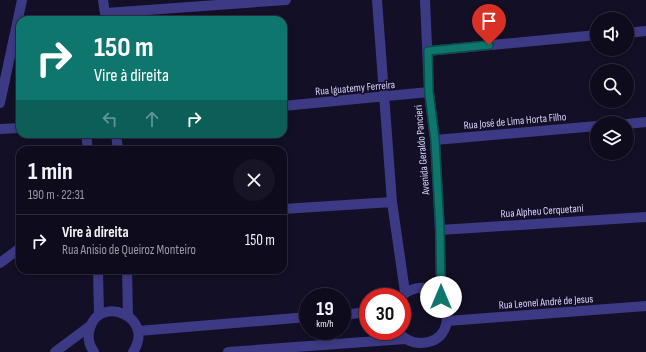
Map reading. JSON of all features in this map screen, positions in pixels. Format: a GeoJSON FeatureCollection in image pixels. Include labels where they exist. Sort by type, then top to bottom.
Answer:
{"type":"FeatureCollection","features":[{"type":"Feature","properties":{"kind":"street"},"geometry":{"type":"LineString","coordinates":[[19,16],[22,0]]}},
{"type":"Feature","properties":{"kind":"street"},"geometry":{"type":"LineString","coordinates":[[103,0],[106,16]]}},
{"type":"Feature","properties":{"kind":"street"},"geometry":{"type":"LineString","coordinates":[[117,16],[286,0]]}},
{"type":"Feature","properties":{"kind":"street"},"geometry":{"type":"LineString","coordinates":[[377,0],[386,97],[392,202],[401,288]]}},
{"type":"Feature","properties":{"kind":"street","name":"Avenida Geraldo Pancieri"},"geometry":{"type":"LineString","coordinates":[[425,0],[429,92],[435,140],[440,230],[441,297],[446,304],[447,321]]}},
{"type":"Feature","properties":{"kind":"street"},"geometry":{"type":"LineString","coordinates":[[0,103],[16,28]]}},
{"type":"Feature","properties":{"kind":"street"},"geometry":{"type":"LineString","coordinates":[[634,32],[646,31]]}},
{"type":"Feature","properties":{"kind":"street"},"geometry":{"type":"LineString","coordinates":[[428,51],[590,36]]}},
{"type":"Feature","properties":{"kind":"street","name":"Rua Iguatemy Ferreira"},"geometry":{"type":"LineString","coordinates":[[287,106],[429,92]]}},
{"type":"Feature","properties":{"kind":"street"},"geometry":{"type":"LineString","coordinates":[[634,123],[646,122]]}},
{"type":"Feature","properties":{"kind":"street","name":"Rua José de Lima Horta Filho"},"geometry":{"type":"LineString","coordinates":[[435,140],[590,127]]}},
{"type":"Feature","properties":{"kind":"street"},"geometry":{"type":"LineString","coordinates":[[0,129],[16,128]]}},
{"type":"Feature","properties":{"kind":"street"},"geometry":{"type":"LineString","coordinates":[[287,209],[392,202]]}},
{"type":"Feature","properties":{"kind":"street","name":"Rua Alpheu Cerquetani"},"geometry":{"type":"LineString","coordinates":[[440,230],[646,217]]}},
{"type":"Feature","properties":{"kind":"street"},"geometry":{"type":"LineString","coordinates":[[0,262],[16,251]]}},
{"type":"Feature","properties":{"kind":"street"},"geometry":{"type":"LineString","coordinates":[[98,274],[100,315]]}},
{"type":"Feature","properties":{"kind":"street"},"geometry":{"type":"LineString","coordinates":[[127,274],[128,315]]}},
{"type":"Feature","properties":{"kind":"street"},"geometry":{"type":"LineString","coordinates":[[411,290],[428,289],[441,297]]}},
{"type":"Feature","properties":{"kind":"street","name":"Rua Leonel André de Jesus"},"geometry":{"type":"LineString","coordinates":[[447,321],[646,306]]}},
{"type":"Feature","properties":{"kind":"street"},"geometry":{"type":"LineString","coordinates":[[55,352],[90,326],[100,315],[114,311],[128,315],[136,325],[138,331],[137,345],[133,352]]}},
{"type":"Feature","properties":{"kind":"street"},"geometry":{"type":"LineString","coordinates":[[138,331],[299,318]]}},
{"type":"Feature","properties":{"kind":"street"},"geometry":{"type":"LineString","coordinates":[[409,340],[422,343],[431,341],[444,330],[447,321]]}},
{"type":"Feature","properties":{"kind":"street"},"geometry":{"type":"LineString","coordinates":[[90,326],[89,341],[94,352]]}},
{"type":"Feature","properties":{"kind":"street"},"geometry":{"type":"LineString","coordinates":[[228,352],[391,340]]}},
{"type":"Feature","properties":{"kind":"route"},"geometry":{"type":"LineString","coordinates":[[441,297],[440,230],[435,140],[429,92],[428,51],[489,45]]}}]}
